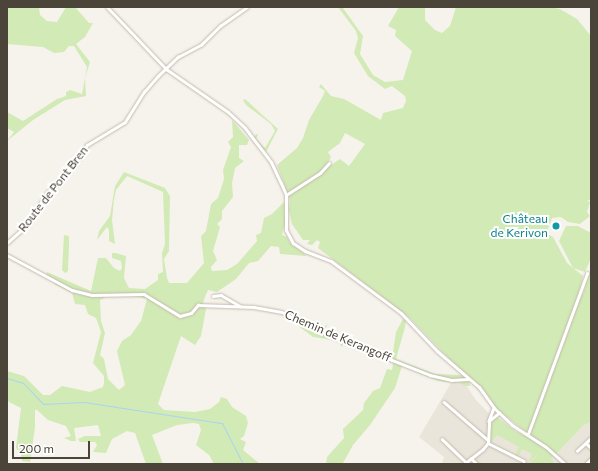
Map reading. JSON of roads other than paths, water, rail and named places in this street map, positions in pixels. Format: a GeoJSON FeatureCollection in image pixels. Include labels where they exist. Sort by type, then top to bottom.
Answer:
{"type":"FeatureCollection","features":[{"type":"Feature","properties":{"kind":"street"},"geometry":{"type":"LineString","coordinates":[[107,7],[166,69],[238,120],[271,162],[286,195],[286,230],[294,243],[305,251],[331,261],[401,313],[437,351],[469,379],[499,413],[512,425],[539,443]]}},
{"type":"Feature","properties":{"kind":"street","name":"Route de Pont Bren"},"geometry":{"type":"LineString","coordinates":[[7,243],[28,225],[47,193],[76,163],[88,145],[122,125],[147,88],[178,57],[201,45],[220,26],[247,7]]}},
{"type":"Feature","properties":{"kind":"street"},"geometry":{"type":"LineString","coordinates":[[286,195],[320,173],[329,163]]}},
{"type":"Feature","properties":{"kind":"street","name":"Chemin de Kerangoff"},"geometry":{"type":"LineString","coordinates":[[7,255],[72,290],[92,295],[144,294],[180,316],[191,313],[198,305],[240,307],[282,312],[326,334],[430,375],[451,380],[469,379]]}},
{"type":"Feature","properties":{"kind":"street"},"geometry":{"type":"LineString","coordinates":[[528,434],[587,274]]}},
{"type":"Feature","properties":{"kind":"street"},"geometry":{"type":"LineString","coordinates":[[213,296],[221,295],[240,307]]}},
{"type":"Feature","properties":{"kind":"street"},"geometry":{"type":"LineString","coordinates":[[444,402],[488,441],[524,461]]}},
{"type":"Feature","properties":{"kind":"street"},"geometry":{"type":"LineString","coordinates":[[494,408],[565,464]]}},
{"type":"Feature","properties":{"kind":"street"},"geometry":{"type":"LineString","coordinates":[[442,439],[465,463],[483,450],[488,441],[489,421],[494,408]]}},
{"type":"Feature","properties":{"kind":"street"},"geometry":{"type":"LineString","coordinates":[[489,421],[499,413]]}},
{"type":"Feature","properties":{"kind":"street"},"geometry":{"type":"LineString","coordinates":[[577,451],[591,438]]}},
{"type":"Feature","properties":{"kind":"street"},"geometry":{"type":"LineString","coordinates":[[586,443],[591,448]]}},
{"type":"Feature","properties":{"kind":"street"},"geometry":{"type":"LineString","coordinates":[[470,458],[476,464]]}},
{"type":"Feature","properties":{"kind":"street"},"geometry":{"type":"LineString","coordinates":[[586,464],[591,459]]}},
{"type":"Feature","properties":{"kind":"waterway"},"geometry":{"type":"LineString","coordinates":[[7,378],[23,383],[43,404],[84,402],[222,423],[243,464]]}},
{"type":"Feature","properties":{"kind":"place","name":"Château de Kerivon"},"geometry":{"type":"Point","coordinates":[556,226]}}]}
